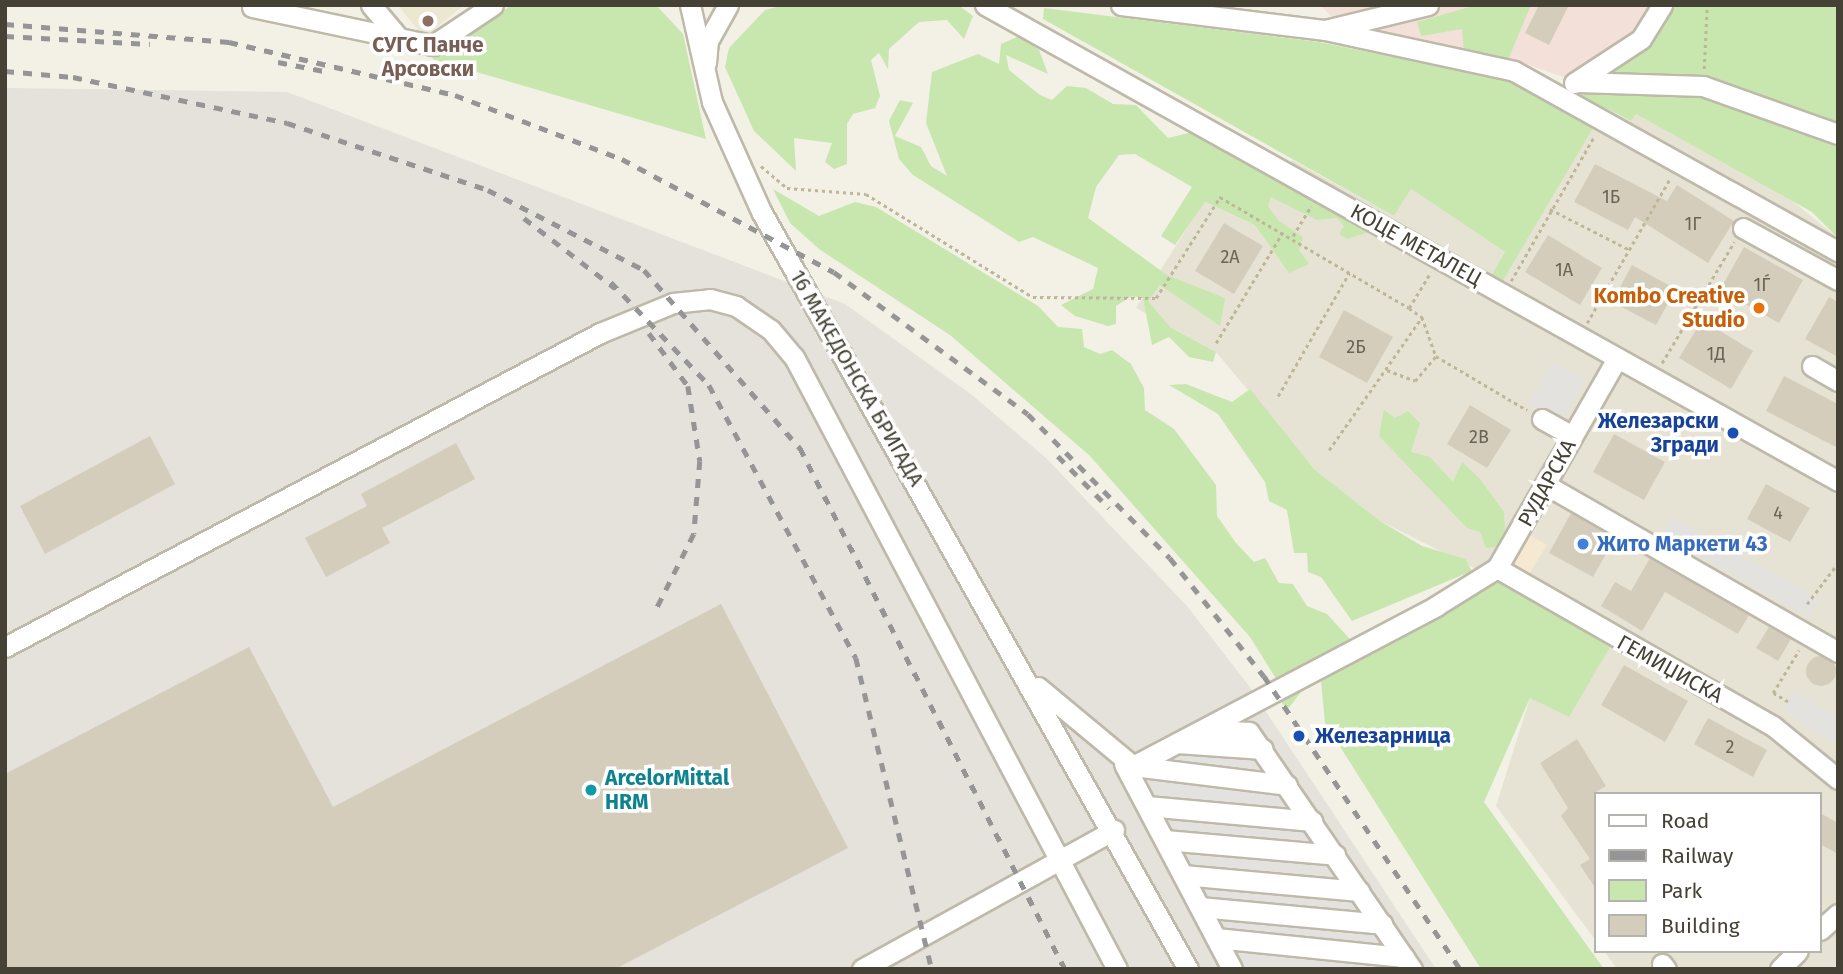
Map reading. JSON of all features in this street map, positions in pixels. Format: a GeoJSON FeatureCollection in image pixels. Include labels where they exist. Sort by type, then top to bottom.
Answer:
{"type":"FeatureCollection","features":[{"type":"Feature","properties":{"kind":"street"},"geometry":{"type":"LineString","coordinates":[[371,5],[399,38]]}},
{"type":"Feature","properties":{"kind":"street"},"geometry":{"type":"LineString","coordinates":[[252,7],[433,45],[493,5]]}},
{"type":"Feature","properties":{"kind":"street","name":"16 МАКЕДОНСКА БРИГАДА"},"geometry":{"type":"LineString","coordinates":[[690,5],[705,74],[732,155],[1114,830],[1188,969]]}},
{"type":"Feature","properties":{"kind":"street","name":"16 МАКЕДОНСКА БРИГАДА"},"geometry":{"type":"LineString","coordinates":[[705,74],[708,41],[728,5]]}},
{"type":"Feature","properties":{"kind":"street"},"geometry":{"type":"LineString","coordinates":[[1121,5],[1325,30],[1514,71],[1553,88],[1606,117],[1838,251]]}},
{"type":"Feature","properties":{"kind":"street"},"geometry":{"type":"LineString","coordinates":[[1325,30],[1349,14],[1428,5]]}},
{"type":"Feature","properties":{"kind":"street"},"geometry":{"type":"LineString","coordinates":[[1578,82],[1641,39],[1662,5]]}},
{"type":"Feature","properties":{"kind":"street","name":"КОЦЕ МЕТАЛЕЦ"},"geometry":{"type":"LineString","coordinates":[[993,7],[1440,257],[1652,381],[1838,481]]}},
{"type":"Feature","properties":{"kind":"street"},"geometry":{"type":"LineString","coordinates":[[1553,88],[1578,82],[1703,86],[1838,134]]}},
{"type":"Feature","properties":{"kind":"street"},"geometry":{"type":"LineString","coordinates":[[1743,228],[1838,280]]}},
{"type":"Feature","properties":{"kind":"street"},"geometry":{"type":"LineString","coordinates":[[5,647],[600,333],[660,306],[710,299],[736,306],[771,330],[794,357],[1117,969]]}},
{"type":"Feature","properties":{"kind":"street","name":"РУДАРСКА"},"geometry":{"type":"LineString","coordinates":[[1497,568],[1548,486],[1616,360]]}},
{"type":"Feature","properties":{"kind":"street"},"geometry":{"type":"LineString","coordinates":[[1812,366],[1838,382]]}},
{"type":"Feature","properties":{"kind":"street"},"geometry":{"type":"LineString","coordinates":[[1542,419],[1573,436]]}},
{"type":"Feature","properties":{"kind":"street"},"geometry":{"type":"LineString","coordinates":[[1548,486],[1838,652]]}},
{"type":"Feature","properties":{"kind":"street"},"geometry":{"type":"LineString","coordinates":[[1128,765],[1316,673],[1497,568]]}},
{"type":"Feature","properties":{"kind":"street","name":"ГЕМИЏИСКА"},"geometry":{"type":"LineString","coordinates":[[1497,568],[1773,726],[1838,779]]}},
{"type":"Feature","properties":{"kind":"street"},"geometry":{"type":"LineString","coordinates":[[1024,675],[1128,765],[1232,969]]}},
{"type":"Feature","properties":{"kind":"street"},"geometry":{"type":"LineString","coordinates":[[1197,732],[1241,727],[1263,749],[1408,963]]}},
{"type":"Feature","properties":{"kind":"street"},"geometry":{"type":"LineString","coordinates":[[1176,743],[1263,749]]}},
{"type":"Feature","properties":{"kind":"street"},"geometry":{"type":"LineString","coordinates":[[1128,765],[1287,785]]}},
{"type":"Feature","properties":{"kind":"street"},"geometry":{"type":"LineString","coordinates":[[1147,806],[1312,821]]}},
{"type":"Feature","properties":{"kind":"street"},"geometry":{"type":"LineString","coordinates":[[862,969],[1061,862],[1114,830]]}},
{"type":"Feature","properties":{"kind":"street"},"geometry":{"type":"LineString","coordinates":[[1165,840],[1335,855]]}},
{"type":"Feature","properties":{"kind":"street"},"geometry":{"type":"LineString","coordinates":[[1183,875],[1359,891]]}},
{"type":"Feature","properties":{"kind":"street"},"geometry":{"type":"LineString","coordinates":[[1200,907],[1382,924]]}},
{"type":"Feature","properties":{"kind":"street"},"geometry":{"type":"LineString","coordinates":[[1822,928],[1838,915]]}},
{"type":"Feature","properties":{"kind":"street"},"geometry":{"type":"LineString","coordinates":[[1216,938],[1408,963]]}},
{"type":"Feature","properties":{"kind":"street"},"geometry":{"type":"LineString","coordinates":[[1780,969],[1796,953]]}},
{"type":"Feature","properties":{"kind":"path"},"geometry":{"type":"LineString","coordinates":[[1703,86],[1707,5]]}},
{"type":"Feature","properties":{"kind":"path"},"geometry":{"type":"LineString","coordinates":[[1504,294],[1550,209],[1606,117]]}},
{"type":"Feature","properties":{"kind":"path"},"geometry":{"type":"LineString","coordinates":[[732,155],[753,160],[787,188],[866,194],[1033,297],[1156,298],[1220,197],[1409,308],[1422,317],[1436,356],[1542,419]]}},
{"type":"Feature","properties":{"kind":"path"},"geometry":{"type":"LineString","coordinates":[[1578,338],[1681,159]]}},
{"type":"Feature","properties":{"kind":"path"},"geometry":{"type":"LineString","coordinates":[[1292,237],[1320,191]]}},
{"type":"Feature","properties":{"kind":"path"},"geometry":{"type":"LineString","coordinates":[[1550,209],[1630,250]]}},
{"type":"Feature","properties":{"kind":"path"},"geometry":{"type":"LineString","coordinates":[[1652,381],[1743,228]]}},
{"type":"Feature","properties":{"kind":"path"},"geometry":{"type":"LineString","coordinates":[[1216,344],[1283,232]]}},
{"type":"Feature","properties":{"kind":"path"},"geometry":{"type":"LineString","coordinates":[[1409,308],[1440,257]]}},
{"type":"Feature","properties":{"kind":"path"},"geometry":{"type":"LineString","coordinates":[[1278,396],[1349,273]]}},
{"type":"Feature","properties":{"kind":"path"},"geometry":{"type":"LineString","coordinates":[[1328,450],[1422,317]]}},
{"type":"Feature","properties":{"kind":"path"},"geometry":{"type":"LineString","coordinates":[[1387,370],[1415,381],[1436,356]]}},
{"type":"Feature","properties":{"kind":"path"},"geometry":{"type":"LineString","coordinates":[[1807,604],[1838,563]]}},
{"type":"Feature","properties":{"kind":"path"},"geometry":{"type":"LineString","coordinates":[[1788,702],[1773,693],[1808,635]]}},
{"type":"Feature","properties":{"kind":"shaded area","name":"СУГС Панче Арсовски"},"geometry":{"type":"Polygon","coordinates":[[[398,5],[464,5],[424,38],[398,5]]]}},
{"type":"Feature","properties":{"kind":"shaded area"},"geometry":{"type":"Polygon","coordinates":[[[1320,5],[1664,5],[1661,15],[1578,82],[1500,55],[1343,28],[1320,5]]]}},
{"type":"Feature","properties":{"kind":"shaded area"},"geometry":{"type":"Polygon","coordinates":[[[5,88],[287,92],[845,304],[972,395],[1046,458],[1187,606],[1249,686],[1436,969],[5,969],[5,88]]]}},
{"type":"Feature","properties":{"kind":"shaded area"},"geometry":{"type":"Polygon","coordinates":[[[1604,109],[1631,121],[1636,114],[1790,199],[1838,238],[1838,969],[1617,969],[1605,953],[1822,953],[1822,792],[1594,792],[1594,938],[1496,806],[1530,698],[1496,579],[1380,521],[1314,469],[1216,352],[1136,308],[1204,202],[1255,225],[1292,160],[1394,216],[1411,189],[1505,252],[1604,109]]]}},
{"type":"Feature","properties":{"kind":"shaded area"},"geometry":{"type":"Polygon","coordinates":[[[1552,362],[1585,379],[1562,422],[1529,404],[1552,362]]]}},
{"type":"Feature","properties":{"kind":"shaded area"},"geometry":{"type":"Polygon","coordinates":[[[1672,517],[1820,599],[1809,617],[1661,535],[1672,517]]]}},
{"type":"Feature","properties":{"kind":"shaded area"},"geometry":{"type":"Polygon","coordinates":[[[1528,534],[1547,545],[1529,574],[1511,562],[1528,534]]]}},
{"type":"Feature","properties":{"kind":"shaded area"},"geometry":{"type":"Polygon","coordinates":[[[1795,691],[1838,718],[1838,745],[1782,710],[1795,691]]]}},
{"type":"Feature","properties":{"kind":"shaded area"},"geometry":{"type":"Polygon","coordinates":[[[1219,720],[1250,720],[1422,969],[1224,969],[1121,772],[1219,720]]]}},
{"type":"Feature","properties":{"kind":"green space"},"geometry":{"type":"Polygon","coordinates":[[[512,5],[656,5],[683,34],[706,139],[432,59],[512,5]]]}},
{"type":"Feature","properties":{"kind":"green space"},"geometry":{"type":"Polygon","coordinates":[[[785,5],[958,5],[973,16],[964,39],[947,20],[919,22],[889,49],[888,69],[879,53],[871,60],[880,96],[875,108],[853,114],[847,124],[847,164],[834,169],[825,162],[832,143],[794,138],[796,171],[754,131],[725,67],[729,48],[765,10],[785,5]]]}},
{"type":"Feature","properties":{"kind":"green space"},"geometry":{"type":"Polygon","coordinates":[[[1476,5],[1531,5],[1507,62],[1464,54],[1462,29],[1421,36],[1417,22],[1476,5]]]}},
{"type":"Feature","properties":{"kind":"green space"},"geometry":{"type":"Polygon","coordinates":[[[1665,5],[1838,5],[1838,238],[1812,212],[1636,114],[1631,121],[1572,91],[1665,5]]]}},
{"type":"Feature","properties":{"kind":"green space"},"geometry":{"type":"Polygon","coordinates":[[[1044,8],[1319,42],[1517,82],[1596,123],[1502,282],[1491,276],[1505,252],[1411,189],[1394,216],[1043,19],[1044,8]]]}},
{"type":"Feature","properties":{"kind":"green space"},"geometry":{"type":"Polygon","coordinates":[[[1019,36],[1039,50],[1048,74],[1006,55],[1009,70],[1040,95],[1052,100],[1067,86],[1086,88],[1113,104],[1136,105],[1168,138],[1197,131],[1361,220],[1369,232],[1347,239],[1339,234],[1344,226],[1337,218],[1317,220],[1271,197],[1268,206],[1279,221],[1303,237],[1299,250],[1309,264],[1289,273],[1255,225],[1205,202],[1175,245],[1161,236],[1192,187],[1135,154],[1119,155],[1096,187],[1088,218],[1167,275],[1225,298],[1220,326],[1160,285],[1148,301],[1170,327],[1216,352],[1213,362],[1189,357],[1169,337],[1152,345],[1143,298],[1132,296],[1116,306],[1116,324],[1108,326],[1075,316],[1061,305],[1093,289],[1098,268],[1033,237],[1019,242],[913,175],[899,159],[889,121],[900,100],[913,103],[895,136],[921,147],[931,166],[947,176],[926,123],[932,72],[978,54],[999,64],[1001,44],[1019,36]]]}},
{"type":"Feature","properties":{"kind":"green space"},"geometry":{"type":"Polygon","coordinates":[[[773,189],[819,216],[855,202],[876,207],[1038,306],[1058,327],[1082,329],[1084,347],[1100,354],[1112,350],[1131,364],[1144,388],[1145,410],[1174,429],[1216,485],[1217,516],[1236,543],[1254,562],[1265,558],[1279,583],[1293,584],[1307,606],[1327,614],[1358,648],[1316,673],[1287,710],[1278,697],[1285,693],[1250,637],[1089,455],[950,335],[819,249],[790,223],[773,189]]]}},
{"type":"Feature","properties":{"kind":"green space"},"geometry":{"type":"Polygon","coordinates":[[[1186,384],[1232,402],[1250,389],[1314,469],[1380,521],[1422,546],[1465,559],[1472,571],[1352,621],[1321,577],[1308,572],[1307,553],[1294,553],[1287,510],[1269,501],[1265,482],[1218,414],[1169,385],[1186,384]]]}},
{"type":"Feature","properties":{"kind":"green space"},"geometry":{"type":"Polygon","coordinates":[[[1384,410],[1395,418],[1408,411],[1420,423],[1411,452],[1430,457],[1453,482],[1462,462],[1480,479],[1504,512],[1505,536],[1497,547],[1486,548],[1480,532],[1467,528],[1379,436],[1384,410]]]}},
{"type":"Feature","properties":{"kind":"green space"},"geometry":{"type":"Polygon","coordinates":[[[1496,579],[1610,647],[1569,717],[1530,698],[1484,802],[1604,969],[1481,969],[1325,723],[1321,681],[1496,579]]]}},
{"type":"Feature","properties":{"kind":"building"},"geometry":{"type":"Polygon","coordinates":[[[1539,5],[1569,5],[1549,45],[1525,33],[1539,5]]]}},
{"type":"Feature","properties":{"kind":"building"},"geometry":{"type":"Polygon","coordinates":[[[1595,164],[1667,201],[1677,185],[1734,221],[1708,263],[1635,217],[1628,230],[1574,202],[1595,164]]]}},
{"type":"Feature","properties":{"kind":"building"},"geometry":{"type":"Polygon","coordinates":[[[1224,223],[1263,246],[1234,294],[1195,271],[1224,223]]]}},
{"type":"Feature","properties":{"kind":"building"},"geometry":{"type":"Polygon","coordinates":[[[1548,235],[1602,268],[1580,305],[1525,272],[1548,235]]]}},
{"type":"Feature","properties":{"kind":"building"},"geometry":{"type":"Polygon","coordinates":[[[1744,247],[1803,280],[1779,323],[1720,290],[1744,247]]]}},
{"type":"Feature","properties":{"kind":"building"},"geometry":{"type":"Polygon","coordinates":[[[1632,265],[1676,289],[1656,325],[1612,302],[1632,265]]]}},
{"type":"Feature","properties":{"kind":"building"},"geometry":{"type":"Polygon","coordinates":[[[1829,297],[1838,302],[1838,357],[1805,339],[1829,297]]]}},
{"type":"Feature","properties":{"kind":"building"},"geometry":{"type":"Polygon","coordinates":[[[1344,310],[1393,337],[1367,383],[1319,357],[1344,310]]]}},
{"type":"Feature","properties":{"kind":"building"},"geometry":{"type":"Polygon","coordinates":[[[1702,320],[1753,351],[1731,389],[1679,358],[1702,320]]]}},
{"type":"Feature","properties":{"kind":"building"},"geometry":{"type":"Polygon","coordinates":[[[1784,376],[1838,404],[1838,448],[1766,411],[1784,376]]]}},
{"type":"Feature","properties":{"kind":"building"},"geometry":{"type":"Polygon","coordinates":[[[1470,405],[1511,430],[1487,468],[1447,444],[1470,405]]]}},
{"type":"Feature","properties":{"kind":"building"},"geometry":{"type":"Polygon","coordinates":[[[1614,434],[1665,462],[1644,500],[1593,472],[1614,434]]]}},
{"type":"Feature","properties":{"kind":"building"},"geometry":{"type":"Polygon","coordinates":[[[150,436],[175,484],[45,554],[20,506],[150,436]]]}},
{"type":"Feature","properties":{"kind":"building"},"geometry":{"type":"Polygon","coordinates":[[[456,443],[475,479],[382,528],[390,543],[326,577],[305,538],[367,506],[361,494],[456,443]]]}},
{"type":"Feature","properties":{"kind":"building"},"geometry":{"type":"Polygon","coordinates":[[[1766,484],[1810,508],[1790,542],[1747,519],[1766,484]]]}},
{"type":"Feature","properties":{"kind":"building","name":"Жито Маркети 43"},"geometry":{"type":"Polygon","coordinates":[[[1571,513],[1615,538],[1593,577],[1549,553],[1571,513]]]}},
{"type":"Feature","properties":{"kind":"building"},"geometry":{"type":"Polygon","coordinates":[[[1650,558],[1749,615],[1738,634],[1665,592],[1642,631],[1601,606],[1615,582],[1631,591],[1650,558]]]}},
{"type":"Feature","properties":{"kind":"building","name":"ArcelorMittal HRM"},"geometry":{"type":"Polygon","coordinates":[[[721,604],[848,848],[615,969],[5,969],[5,774],[249,647],[333,807],[721,604]]]}},
{"type":"Feature","properties":{"kind":"building"},"geometry":{"type":"Polygon","coordinates":[[[1769,627],[1791,639],[1778,661],[1756,648],[1769,627]]]}},
{"type":"Feature","properties":{"kind":"building"},"geometry":{"type":"Polygon","coordinates":[[[1821,656],[1832,660],[1836,671],[1832,682],[1821,686],[1810,682],[1806,671],[1810,660],[1821,656]]]}},
{"type":"Feature","properties":{"kind":"building"},"geometry":{"type":"Polygon","coordinates":[[[1624,665],[1688,701],[1665,742],[1601,705],[1624,665]]]}},
{"type":"Feature","properties":{"kind":"building"},"geometry":{"type":"Polygon","coordinates":[[[1708,718],[1767,750],[1753,777],[1694,744],[1708,718]]]}},
{"type":"Feature","properties":{"kind":"building"},"geometry":{"type":"Polygon","coordinates":[[[1577,739],[1606,786],[1594,792],[1594,886],[1580,865],[1590,859],[1561,816],[1568,808],[1540,763],[1577,739]]]}},
{"type":"Feature","properties":{"kind":"building"},"geometry":{"type":"Polygon","coordinates":[[[1822,814],[1838,823],[1838,854],[1822,845],[1822,814]]]}},
{"type":"Feature","properties":{"kind":"railway"},"geometry":{"type":"LineString","coordinates":[[5,24],[229,42],[455,95],[622,159],[834,272],[1028,414],[1170,558],[1264,676],[1460,969]]}},
{"type":"Feature","properties":{"kind":"railway"},"geometry":{"type":"LineString","coordinates":[[5,36],[150,44]]}},
{"type":"Feature","properties":{"kind":"railway"},"geometry":{"type":"LineString","coordinates":[[278,62],[329,72]]}},
{"type":"Feature","properties":{"kind":"railway"},"geometry":{"type":"LineString","coordinates":[[5,71],[73,77],[287,123],[488,190],[644,270],[800,448],[1065,969]]}},
{"type":"Feature","properties":{"kind":"railway"},"geometry":{"type":"LineString","coordinates":[[524,218],[615,288]]}},
{"type":"Feature","properties":{"kind":"railway"},"geometry":{"type":"LineString","coordinates":[[611,282],[709,385],[856,658],[932,969]]}},
{"type":"Feature","properties":{"kind":"railway"},"geometry":{"type":"LineString","coordinates":[[649,333],[688,386],[700,461],[694,534],[655,612]]}},
{"type":"Feature","properties":{"kind":"railway"},"geometry":{"type":"LineString","coordinates":[[1058,456],[1109,508]]}},
{"type":"Feature","properties":{"kind":"place","name":"СУГС Панче Арсовски"},"geometry":{"type":"Point","coordinates":[428,21]}},
{"type":"Feature","properties":{"kind":"place","name":"Kombo Creative Studio"},"geometry":{"type":"Point","coordinates":[1759,308]}},
{"type":"Feature","properties":{"kind":"place","name":"Железарски Згради"},"geometry":{"type":"Point","coordinates":[1733,433]}},
{"type":"Feature","properties":{"kind":"place","name":"Жито Маркети 43"},"geometry":{"type":"Point","coordinates":[1583,544]}},
{"type":"Feature","properties":{"kind":"place","name":"Железарница"},"geometry":{"type":"Point","coordinates":[1299,736]}},
{"type":"Feature","properties":{"kind":"place","name":"ArcelorMittal HRM"},"geometry":{"type":"Point","coordinates":[591,790]}}]}
